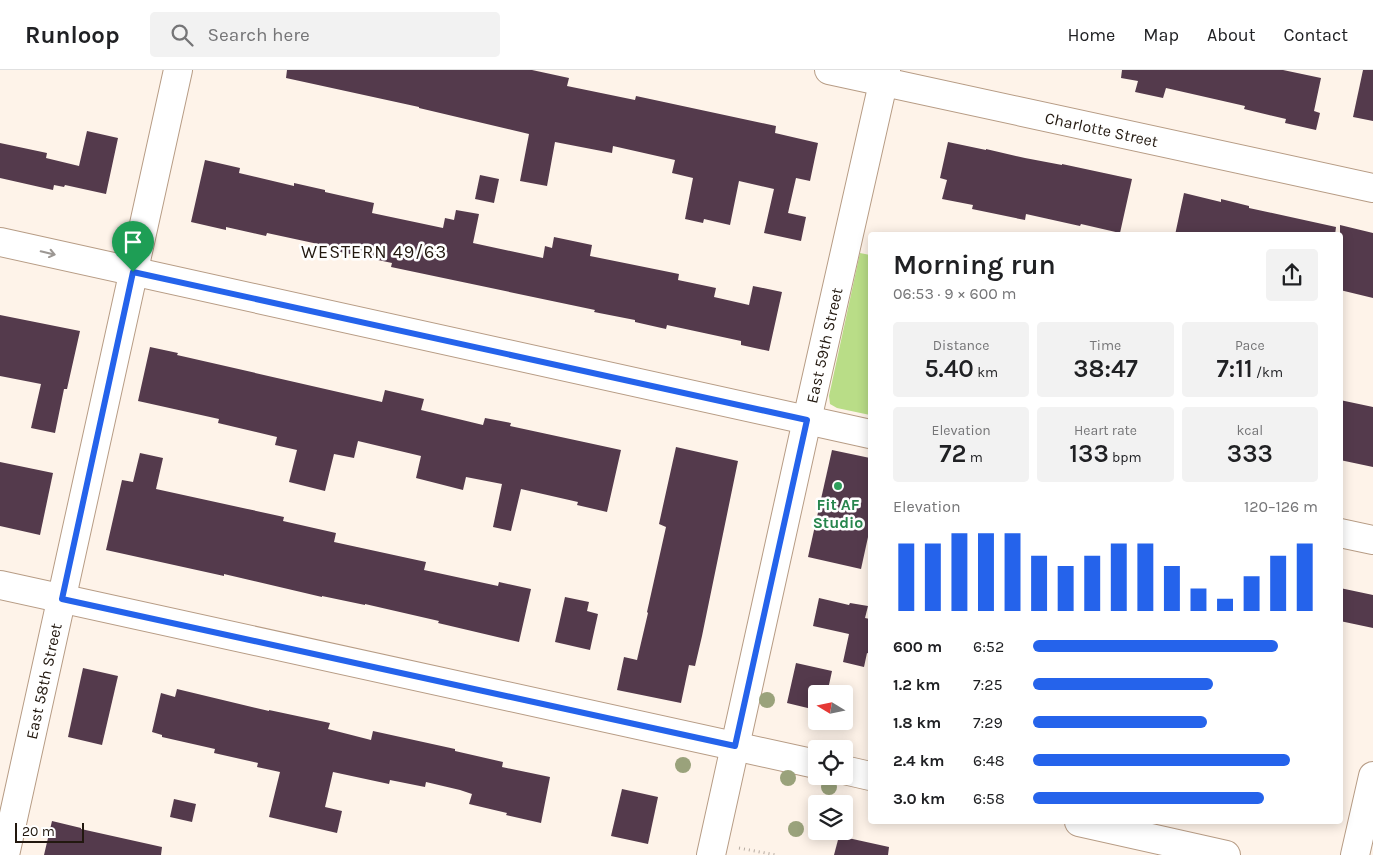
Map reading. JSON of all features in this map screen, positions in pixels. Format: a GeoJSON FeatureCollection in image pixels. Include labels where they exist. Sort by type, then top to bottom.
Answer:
{"type":"FeatureCollection","features":[{"type":"Feature","properties":{"kind":"street","name":"East 58th Street"},"geometry":{"type":"LineString","coordinates":[[5,855],[178,70]]}},
{"type":"Feature","properties":{"kind":"street","name":"Charlotte Street"},"geometry":{"type":"LineString","coordinates":[[829,70],[884,76],[1373,188]]}},
{"type":"Feature","properties":{"kind":"street","name":"East 59th Street"},"geometry":{"type":"LineString","coordinates":[[711,855],[884,76]]}},
{"type":"Feature","properties":{"kind":"street"},"geometry":{"type":"LineString","coordinates":[[0,242],[868,434]]}},
{"type":"Feature","properties":{"kind":"street"},"geometry":{"type":"LineString","coordinates":[[1343,534],[1373,540]]}},
{"type":"Feature","properties":{"kind":"street"},"geometry":{"type":"LineString","coordinates":[[0,585],[808,762]]}},
{"type":"Feature","properties":{"kind":"street"},"geometry":{"type":"LineString","coordinates":[[853,772],[868,776]]}},
{"type":"Feature","properties":{"kind":"street"},"geometry":{"type":"LineString","coordinates":[[1355,855],[1373,776]]}},
{"type":"Feature","properties":{"kind":"street"},"geometry":{"type":"LineString","coordinates":[[1088,824],[1226,855]]}},
{"type":"Feature","properties":{"kind":"path"},"geometry":{"type":"LineString","coordinates":[[739,848],[776,855]]}},
{"type":"Feature","properties":{"kind":"green space"},"geometry":{"type":"Polygon","coordinates":[[[860,253],[868,255],[868,415],[837,408],[830,404],[829,396],[860,253]]]}},
{"type":"Feature","properties":{"kind":"building"},"geometry":{"type":"Polygon","coordinates":[[[287,70],[532,70],[569,78],[567,86],[635,100],[636,96],[776,126],[775,133],[818,143],[810,181],[796,178],[788,213],[806,217],[801,241],[764,233],[774,189],[739,181],[730,225],[704,219],[703,223],[685,219],[693,178],[672,173],[675,160],[613,146],[612,153],[555,142],[547,186],[520,181],[529,134],[419,107],[286,78],[287,70]]]}},
{"type":"Feature","properties":{"kind":"building"},"geometry":{"type":"Polygon","coordinates":[[[1122,70],[1283,70],[1321,78],[1314,111],[1320,113],[1316,130],[1285,123],[1286,119],[1244,109],[1245,106],[1166,88],[1163,98],[1135,92],[1138,81],[1121,78],[1122,70]]]}},
{"type":"Feature","properties":{"kind":"building"},"geometry":{"type":"Polygon","coordinates":[[[1363,70],[1373,70],[1373,121],[1353,117],[1363,70]]]}},
{"type":"Feature","properties":{"kind":"building"},"geometry":{"type":"Polygon","coordinates":[[[87,131],[118,138],[106,194],[65,185],[64,187],[54,185],[53,190],[0,178],[0,143],[47,153],[46,158],[79,166],[87,131]]]}},
{"type":"Feature","properties":{"kind":"building"},"geometry":{"type":"Polygon","coordinates":[[[948,142],[1132,179],[1120,232],[1116,232],[1026,214],[1025,220],[972,209],[973,205],[942,199],[947,180],[940,178],[948,142]]]}},
{"type":"Feature","properties":{"kind":"building"},"geometry":{"type":"Polygon","coordinates":[[[205,160],[240,168],[239,173],[294,186],[294,183],[374,203],[372,213],[443,228],[445,218],[454,220],[456,210],[479,214],[473,243],[543,258],[545,246],[552,248],[554,237],[592,245],[590,256],[679,274],[678,280],[716,288],[714,297],[749,305],[753,286],[782,292],[769,351],[741,345],[741,341],[667,325],[666,329],[635,322],[635,320],[594,312],[595,310],[391,267],[392,263],[331,250],[332,247],[267,233],[266,236],[226,227],[226,230],[191,222],[205,160]]]}},
{"type":"Feature","properties":{"kind":"building"},"geometry":{"type":"Polygon","coordinates":[[[480,175],[499,179],[494,203],[475,199],[480,175]]]}},
{"type":"Feature","properties":{"kind":"building"},"geometry":{"type":"Polygon","coordinates":[[[1184,193],[1221,202],[1221,199],[1249,206],[1249,208],[1336,227],[1335,232],[1176,232],[1184,193]]]}},
{"type":"Feature","properties":{"kind":"building"},"geometry":{"type":"Polygon","coordinates":[[[1340,225],[1373,233],[1373,298],[1343,291],[1343,232],[1340,232],[1340,225]]]}},
{"type":"Feature","properties":{"kind":"building"},"geometry":{"type":"Polygon","coordinates":[[[0,315],[80,331],[67,389],[64,389],[55,433],[31,428],[41,384],[0,376],[0,315]]]}},
{"type":"Feature","properties":{"kind":"building"},"geometry":{"type":"Polygon","coordinates":[[[150,347],[178,353],[177,355],[382,402],[385,390],[424,399],[421,410],[483,425],[485,418],[511,423],[510,426],[621,450],[607,512],[577,505],[578,502],[521,489],[511,531],[493,527],[502,484],[466,477],[463,490],[416,478],[421,456],[358,441],[354,458],[334,454],[325,491],[289,482],[297,450],[275,445],[277,437],[218,423],[219,419],[138,401],[150,347]]]}},
{"type":"Feature","properties":{"kind":"building"},"geometry":{"type":"Polygon","coordinates":[[[1343,401],[1373,407],[1373,467],[1343,461],[1343,401]]]}},
{"type":"Feature","properties":{"kind":"building"},"geometry":{"type":"Polygon","coordinates":[[[676,447],[738,461],[695,666],[689,665],[681,703],[617,690],[624,657],[637,660],[666,527],[659,524],[676,447]]]}},
{"type":"Feature","properties":{"kind":"building"},"geometry":{"type":"Polygon","coordinates":[[[832,450],[868,458],[868,537],[861,569],[808,557],[832,450]]]}},
{"type":"Feature","properties":{"kind":"building"},"geometry":{"type":"Polygon","coordinates":[[[140,453],[163,458],[156,489],[284,517],[283,521],[336,533],[334,542],[426,562],[424,570],[498,586],[499,582],[531,589],[519,642],[365,604],[322,597],[224,574],[224,576],[106,550],[122,480],[133,482],[140,453]]]}},
{"type":"Feature","properties":{"kind":"building"},"geometry":{"type":"Polygon","coordinates":[[[0,462],[53,473],[40,535],[0,526],[0,462]]]}},
{"type":"Feature","properties":{"kind":"building"},"geometry":{"type":"Polygon","coordinates":[[[1343,589],[1373,595],[1373,628],[1343,622],[1343,589]]]}},
{"type":"Feature","properties":{"kind":"building"},"geometry":{"type":"Polygon","coordinates":[[[565,597],[589,602],[587,611],[598,614],[590,650],[555,642],[565,597]]]}},
{"type":"Feature","properties":{"kind":"building"},"geometry":{"type":"Polygon","coordinates":[[[819,598],[849,605],[850,603],[868,606],[865,618],[868,619],[868,653],[864,667],[843,662],[849,634],[813,626],[819,598]]]}},
{"type":"Feature","properties":{"kind":"building"},"geometry":{"type":"Polygon","coordinates":[[[796,663],[832,671],[829,685],[808,685],[808,708],[787,703],[796,663]]]}},
{"type":"Feature","properties":{"kind":"building"},"geometry":{"type":"Polygon","coordinates":[[[83,668],[118,676],[102,745],[68,737],[83,668]]]}},
{"type":"Feature","properties":{"kind":"building"},"geometry":{"type":"Polygon","coordinates":[[[177,689],[269,711],[330,723],[328,729],[371,740],[373,731],[455,749],[455,751],[503,762],[502,767],[550,777],[541,823],[469,804],[472,794],[460,790],[426,782],[425,787],[390,780],[389,784],[333,772],[325,807],[342,811],[337,833],[269,817],[280,772],[257,767],[258,763],[214,753],[215,749],[162,737],[162,735],[152,732],[161,693],[175,697],[177,689]]]}},
{"type":"Feature","properties":{"kind":"building"},"geometry":{"type":"Polygon","coordinates":[[[622,789],[658,797],[648,844],[611,836],[622,789]]]}},
{"type":"Feature","properties":{"kind":"building"},"geometry":{"type":"Polygon","coordinates":[[[174,799],[196,804],[192,822],[170,817],[174,799]]]}},
{"type":"Feature","properties":{"kind":"building"},"geometry":{"type":"Polygon","coordinates":[[[52,821],[162,847],[161,855],[44,855],[52,821]]]}},
{"type":"Feature","properties":{"kind":"building"},"geometry":{"type":"Polygon","coordinates":[[[853,839],[889,847],[888,855],[834,855],[838,840],[853,839]]]}},
{"type":"Feature","properties":{"kind":"place","name":"Fit AF Studio"},"geometry":{"type":"Point","coordinates":[838,486]}},
{"type":"Feature","properties":{"kind":"district","name":"WESTERN 49/63"},"geometry":{"type":"Point","coordinates":[374,252]}},
{"type":"Feature","properties":{"kind":"route"},"geometry":{"type":"LineString","coordinates":[[133,272],[807,420],[735,746],[62,599],[133,272]]}}]}
